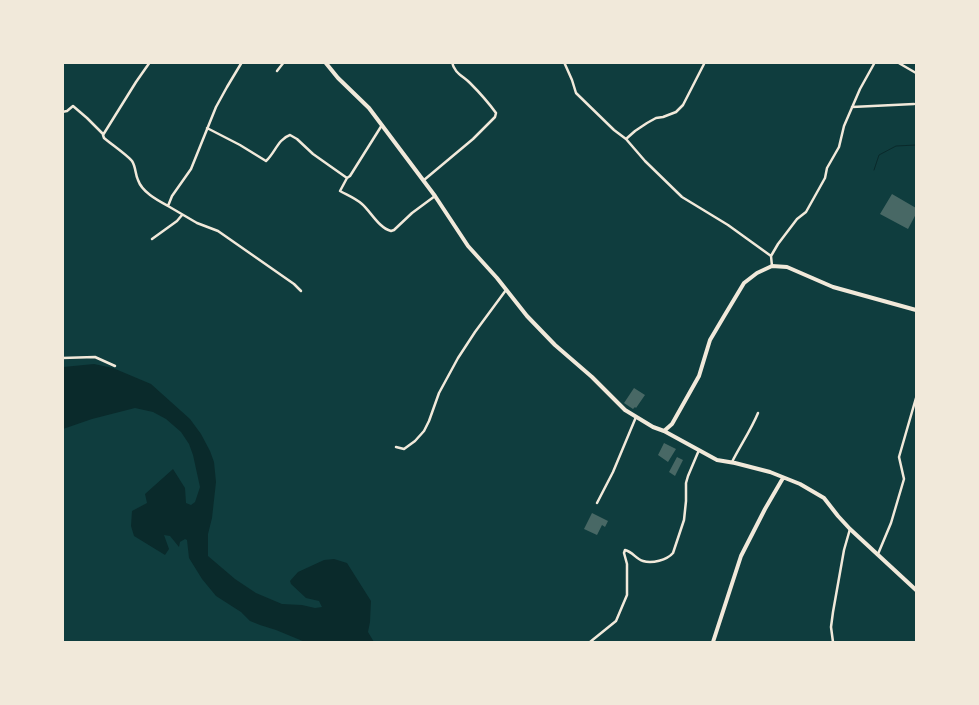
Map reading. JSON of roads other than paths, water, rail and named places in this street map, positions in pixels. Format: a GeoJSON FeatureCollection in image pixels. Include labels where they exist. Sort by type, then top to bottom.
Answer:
{"type":"FeatureCollection","features":[{"type":"Feature","properties":{"kind":"main road"},"geometry":{"type":"LineString","coordinates":[[325,62],[338,78],[369,108],[436,196],[468,246],[527,316],[555,345],[592,376],[625,410],[716,460],[732,462],[770,472],[800,484],[824,498],[850,529],[916,590]]}},
{"type":"Feature","properties":{"kind":"main road"},"geometry":{"type":"LineString","coordinates":[[664,431],[672,424],[699,376],[710,340],[744,283],[757,273],[772,266],[787,267],[833,287],[916,310]]}},
{"type":"Feature","properties":{"kind":"main road"},"geometry":{"type":"LineString","coordinates":[[713,642],[741,556],[783,478]]}},
{"type":"Feature","properties":{"kind":"street"},"geometry":{"type":"LineString","coordinates":[[103,135],[150,62]]}},
{"type":"Feature","properties":{"kind":"street"},"geometry":{"type":"LineString","coordinates":[[168,206],[172,196],[191,169],[207,128],[227,87],[242,62]]}},
{"type":"Feature","properties":{"kind":"street"},"geometry":{"type":"LineString","coordinates":[[277,71],[284,62]]}},
{"type":"Feature","properties":{"kind":"street"},"geometry":{"type":"LineString","coordinates":[[424,180],[473,139],[495,117],[496,112],[468,81],[459,75],[452,62]]}},
{"type":"Feature","properties":{"kind":"street"},"geometry":{"type":"LineString","coordinates":[[564,62],[576,92],[614,130],[626,139],[645,162],[682,197],[728,225],[772,256]]}},
{"type":"Feature","properties":{"kind":"street"},"geometry":{"type":"LineString","coordinates":[[626,139],[656,118],[663,118],[676,112],[683,105],[705,62]]}},
{"type":"Feature","properties":{"kind":"street"},"geometry":{"type":"LineString","coordinates":[[772,266],[772,256],[778,244],[806,212],[825,178],[827,168],[839,147],[844,126],[852,107],[875,62]]}},
{"type":"Feature","properties":{"kind":"street"},"geometry":{"type":"LineString","coordinates":[[898,62],[916,73]]}},
{"type":"Feature","properties":{"kind":"street"},"geometry":{"type":"LineString","coordinates":[[852,107],[914,104]]}},
{"type":"Feature","properties":{"kind":"street"},"geometry":{"type":"LineString","coordinates":[[62,112],[67,111],[73,106],[88,118],[104,138],[132,161],[138,181],[154,198],[197,223],[218,231],[294,284],[301,291]]}},
{"type":"Feature","properties":{"kind":"street"},"geometry":{"type":"LineString","coordinates":[[382,126],[340,191],[359,202],[382,227],[391,232],[417,209],[436,196]]}},
{"type":"Feature","properties":{"kind":"street"},"geometry":{"type":"LineString","coordinates":[[207,128],[266,161],[283,138],[290,135],[347,178]]}},
{"type":"Feature","properties":{"kind":"street"},"geometry":{"type":"LineString","coordinates":[[152,239],[177,222],[182,215]]}},
{"type":"Feature","properties":{"kind":"street"},"geometry":{"type":"LineString","coordinates":[[396,447],[404,449],[424,431],[439,393],[458,358],[506,290]]}},
{"type":"Feature","properties":{"kind":"street"},"geometry":{"type":"LineString","coordinates":[[62,358],[95,357],[116,366]]}},
{"type":"Feature","properties":{"kind":"street"},"geometry":{"type":"LineString","coordinates":[[878,554],[891,523],[904,479],[899,457],[916,398]]}},
{"type":"Feature","properties":{"kind":"street"},"geometry":{"type":"LineString","coordinates":[[732,462],[754,424],[758,413]]}},
{"type":"Feature","properties":{"kind":"street"},"geometry":{"type":"LineString","coordinates":[[597,503],[613,472],[636,417]]}},
{"type":"Feature","properties":{"kind":"street"},"geometry":{"type":"LineString","coordinates":[[590,642],[616,621],[627,595],[625,550],[644,561],[660,560],[669,557],[673,553],[686,510],[686,483],[699,450]]}},
{"type":"Feature","properties":{"kind":"street"},"geometry":{"type":"LineString","coordinates":[[833,642],[831,627],[833,612],[844,550],[850,529]]}},
{"type":"Feature","properties":{"kind":"water"},"geometry":{"type":"Polygon","coordinates":[[[94,364],[113,368],[151,384],[190,419],[201,434],[214,462],[216,482],[212,518],[208,534],[208,556],[235,579],[256,593],[282,604],[315,608],[322,607],[319,601],[306,598],[290,581],[298,572],[324,560],[334,559],[347,563],[371,601],[368,632],[374,642],[305,642],[250,621],[241,612],[216,596],[202,579],[189,558],[187,540],[185,539],[180,542],[179,547],[170,536],[164,535],[169,549],[165,555],[134,536],[131,526],[132,511],[147,503],[145,494],[173,469],[185,488],[186,503],[191,505],[195,502],[200,487],[193,455],[189,444],[181,432],[166,419],[153,412],[135,408],[63,429],[63,367],[94,364]]]}},
{"type":"Feature","properties":{"kind":"waterway"},"geometry":{"type":"LineString","coordinates":[[874,170],[879,155],[896,146],[916,145]]}}]}
